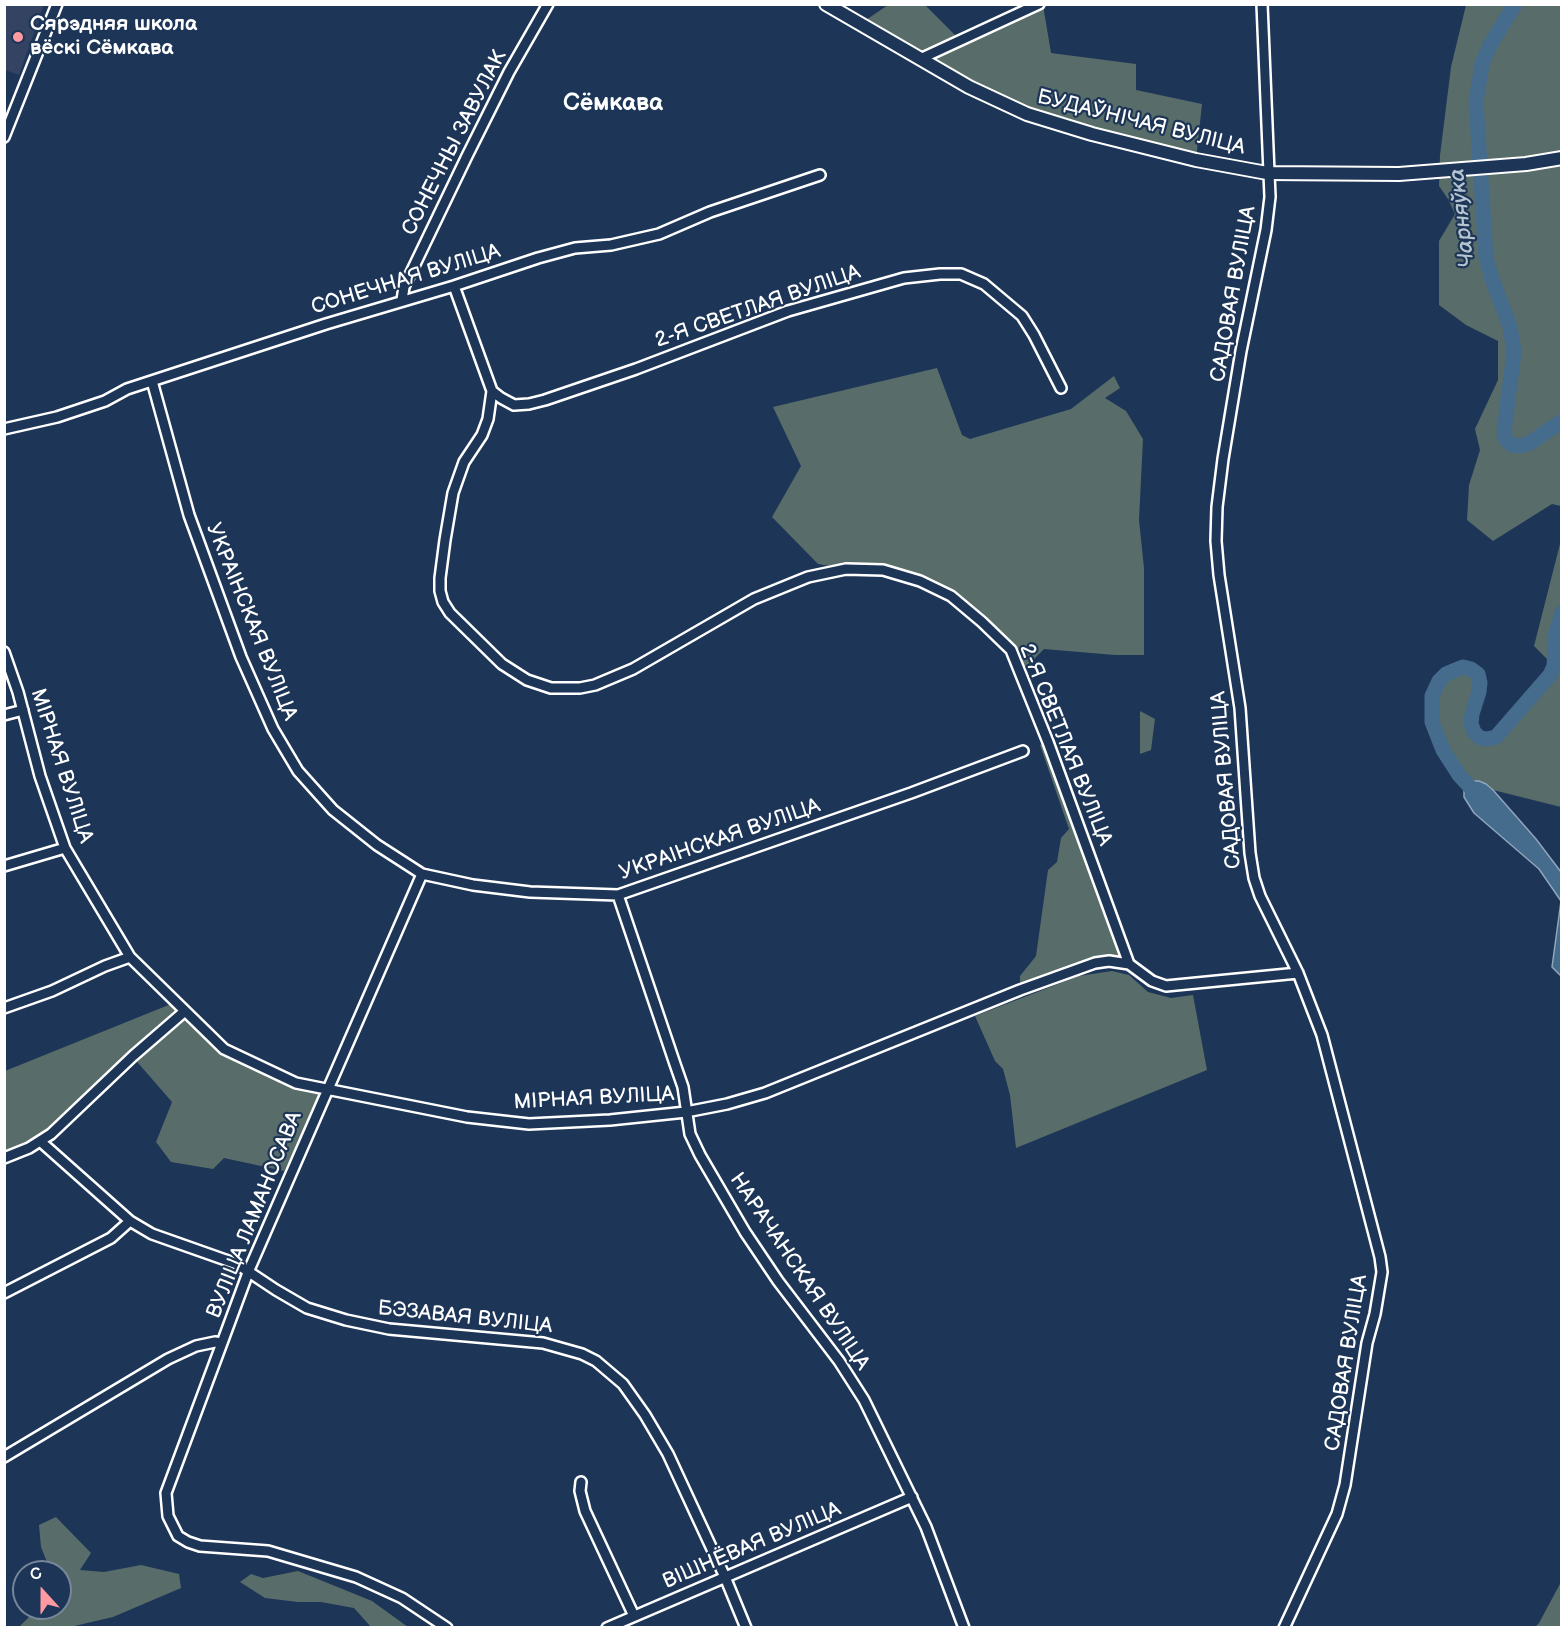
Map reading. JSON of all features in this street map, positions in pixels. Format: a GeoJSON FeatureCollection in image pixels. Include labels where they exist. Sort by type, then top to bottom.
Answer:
{"type":"FeatureCollection","features":[{"type":"Feature","properties":{"kind":"main road","name":"БУДАЎНІЧАЯ ВУЛІЦА"},"geometry":{"type":"LineString","coordinates":[[826,4],[997,102],[1047,121],[1196,160],[1268,173],[1399,174],[1526,164],[1562,158]]}},
{"type":"Feature","properties":{"kind":"street"},"geometry":{"type":"LineString","coordinates":[[4,137],[57,4]]}},
{"type":"Feature","properties":{"kind":"street","name":"СОНЕЧНЫ ЗАВУЛАК"},"geometry":{"type":"LineString","coordinates":[[402,300],[404,287],[472,145],[509,72],[548,4]]}},
{"type":"Feature","properties":{"kind":"street"},"geometry":{"type":"LineString","coordinates":[[920,59],[1039,4]]}},
{"type":"Feature","properties":{"kind":"street","name":"САДОВАЯ ВУЛІЦА"},"geometry":{"type":"LineString","coordinates":[[1262,4],[1270,197],[1266,230],[1241,351],[1223,459],[1217,507],[1218,575],[1240,708],[1250,853],[1254,878],[1260,896],[1298,973],[1323,1035],[1382,1272],[1379,1296],[1367,1343],[1353,1441],[1337,1514],[1294,1602],[1284,1628]]}},
{"type":"Feature","properties":{"kind":"street","name":"СОНЕЧНАЯ ВУЛІЦА"},"geometry":{"type":"LineString","coordinates":[[4,429],[57,417],[105,401],[127,389],[538,258],[659,234],[710,212],[820,175]]}},
{"type":"Feature","properties":{"kind":"street","name":"2-Я СВЕТЛАЯ ВУЛІЦА"},"geometry":{"type":"LineString","coordinates":[[492,391],[514,405],[545,400],[636,369],[788,311],[904,278],[940,274],[961,274],[984,284],[1022,316],[1034,334],[1061,388]]}},
{"type":"Feature","properties":{"kind":"street","name":"2-Я СВЕТЛАЯ ВУЛІЦА"},"geometry":{"type":"LineString","coordinates":[[454,286],[492,391],[488,419],[482,435],[464,462],[453,493],[444,540],[440,591],[443,602],[450,613],[502,664],[527,680],[552,688],[595,685],[633,669],[754,599],[808,577],[846,568],[883,570],[920,581],[951,596],[1011,650],[1048,742],[1129,964]]}},
{"type":"Feature","properties":{"kind":"street","name":"УКРАІНСКАЯ ВУЛІЦА"},"geometry":{"type":"LineString","coordinates":[[152,381],[189,515],[241,657],[273,729],[298,771],[333,810],[377,845],[422,874],[473,885],[530,892],[618,895],[911,793],[1023,751]]}},
{"type":"Feature","properties":{"kind":"street","name":"МІРНАЯ ВУЛІЦА"},"geometry":{"type":"LineString","coordinates":[[4,652],[23,710],[40,776],[65,848],[130,957],[224,1049],[296,1083],[467,1117],[529,1124],[610,1120],[686,1112],[727,1104],[765,1093],[1075,970],[1109,961],[1129,964]]}},
{"type":"Feature","properties":{"kind":"street"},"geometry":{"type":"LineString","coordinates":[[4,715],[23,710]]}},
{"type":"Feature","properties":{"kind":"street"},"geometry":{"type":"LineString","coordinates":[[4,866],[65,848]]}},
{"type":"Feature","properties":{"kind":"street","name":"ВУЛІЦА ЛАМАНОСАВА"},"geometry":{"type":"LineString","coordinates":[[4,1457],[168,1359],[206,1343],[222,1343],[249,1270],[422,874]]}},
{"type":"Feature","properties":{"kind":"street","name":"НАРАЧАНСКАЯ ВУЛІЦА"},"geometry":{"type":"LineString","coordinates":[[618,895],[683,1088],[690,1134],[745,1232],[778,1281],[839,1361],[864,1400],[926,1527],[963,1628]]}},
{"type":"Feature","properties":{"kind":"street"},"geometry":{"type":"LineString","coordinates":[[4,1008],[52,991],[130,957]]}},
{"type":"Feature","properties":{"kind":"street"},"geometry":{"type":"LineString","coordinates":[[1129,964],[1158,984],[1166,986],[1298,973]]}},
{"type":"Feature","properties":{"kind":"street"},"geometry":{"type":"LineString","coordinates":[[4,1158],[40,1142],[62,1125],[133,1056],[186,1011]]}},
{"type":"Feature","properties":{"kind":"street","name":"БЭЗАВАЯ ВУЛІЦА"},"geometry":{"type":"LineString","coordinates":[[40,1142],[130,1221],[152,1234],[224,1258],[249,1270],[291,1300],[307,1308],[346,1320],[410,1332],[543,1343],[582,1354],[596,1361],[623,1384],[675,1468],[746,1628]]}},
{"type":"Feature","properties":{"kind":"street"},"geometry":{"type":"LineString","coordinates":[[4,1293],[103,1242],[122,1230],[130,1221]]}},
{"type":"Feature","properties":{"kind":"street"},"geometry":{"type":"LineString","coordinates":[[222,1343],[166,1493],[166,1505],[172,1527],[178,1536],[200,1546],[268,1551],[356,1576],[402,1598],[447,1628]]}},
{"type":"Feature","properties":{"kind":"street"},"geometry":{"type":"LineString","coordinates":[[581,1482],[580,1491],[585,1511],[634,1616]]}},
{"type":"Feature","properties":{"kind":"street","name":"ВІШНЁВАЯ ВУЛІЦА"},"geometry":{"type":"LineString","coordinates":[[607,1628],[912,1497]]}},
{"type":"Feature","properties":{"kind":"shaded area","name":"Сярэдняя школа вёскі Сёмкава"},"geometry":{"type":"Polygon","coordinates":[[[5,4],[44,5],[19,75],[5,70],[5,4]]]}},
{"type":"Feature","properties":{"kind":"shaded area"},"geometry":{"type":"Polygon","coordinates":[[[1472,781],[1486,784],[1493,790],[1536,839],[1561,872],[1561,901],[1539,869],[1474,813],[1464,797],[1467,785],[1472,781]]]}},
{"type":"Feature","properties":{"kind":"shaded area"},"geometry":{"type":"Polygon","coordinates":[[[1561,901],[1561,976],[1552,967],[1561,901]]]}},
{"type":"Feature","properties":{"kind":"green space"},"geometry":{"type":"Polygon","coordinates":[[[888,5],[925,5],[960,40],[1043,5],[1051,53],[1136,64],[1136,90],[1202,104],[1196,160],[1027,114],[860,24],[888,5]]]}},
{"type":"Feature","properties":{"kind":"green space"},"geometry":{"type":"Polygon","coordinates":[[[1466,5],[1561,5],[1561,506],[1552,504],[1493,541],[1467,520],[1469,485],[1480,450],[1475,429],[1498,380],[1498,341],[1466,325],[1439,305],[1439,241],[1455,214],[1439,186],[1440,155],[1451,67],[1466,5]]]}},
{"type":"Feature","properties":{"kind":"green space"},"geometry":{"type":"Polygon","coordinates":[[[937,368],[962,435],[970,439],[1071,409],[1114,376],[1120,388],[1105,398],[1126,411],[1143,439],[1139,520],[1144,568],[1144,655],[1044,649],[1026,667],[982,622],[920,581],[818,564],[772,517],[801,466],[773,407],[937,368]]]}},
{"type":"Feature","properties":{"kind":"green space"},"geometry":{"type":"Polygon","coordinates":[[[1561,540],[1561,807],[1493,790],[1486,784],[1472,781],[1467,785],[1450,764],[1443,750],[1432,722],[1431,707],[1432,696],[1439,681],[1446,674],[1463,667],[1471,669],[1478,674],[1480,683],[1471,724],[1474,732],[1480,738],[1487,739],[1496,737],[1502,732],[1518,709],[1544,684],[1554,666],[1534,646],[1561,540]]]}},
{"type":"Feature","properties":{"kind":"green space"},"geometry":{"type":"Polygon","coordinates":[[[1140,711],[1155,719],[1151,750],[1140,754],[1140,711]]]}},
{"type":"Feature","properties":{"kind":"green space"},"geometry":{"type":"Polygon","coordinates":[[[1048,742],[1129,964],[1109,961],[1020,990],[1020,976],[1036,956],[1048,870],[1057,862],[1061,838],[1069,829],[1040,745],[1048,742]]]}},
{"type":"Feature","properties":{"kind":"green space"},"geometry":{"type":"Polygon","coordinates":[[[1112,971],[1129,975],[1148,992],[1171,998],[1193,995],[1207,1070],[1016,1148],[1010,1095],[1003,1069],[995,1061],[975,1016],[1079,976],[1112,971]]]}},
{"type":"Feature","properties":{"kind":"green space"},"geometry":{"type":"Polygon","coordinates":[[[176,1002],[224,1049],[296,1083],[327,1089],[284,1171],[224,1158],[213,1169],[171,1162],[156,1142],[172,1102],[132,1056],[51,1134],[5,1158],[5,1071],[176,1002]]]}},
{"type":"Feature","properties":{"kind":"green space"},"geometry":{"type":"Polygon","coordinates":[[[56,1517],[91,1553],[80,1570],[104,1572],[141,1565],[179,1574],[181,1588],[113,1617],[70,1627],[19,1627],[26,1620],[72,1620],[72,1560],[46,1560],[41,1547],[39,1525],[56,1517]]]}},
{"type":"Feature","properties":{"kind":"green space"},"geometry":{"type":"Polygon","coordinates":[[[298,1571],[372,1601],[408,1627],[371,1627],[354,1608],[321,1602],[265,1598],[240,1582],[251,1574],[263,1578],[298,1571]]]}},
{"type":"Feature","properties":{"kind":"green space"},"geometry":{"type":"Polygon","coordinates":[[[1561,1582],[1561,1627],[1535,1627],[1539,1623],[1561,1582]]]}},
{"type":"Feature","properties":{"kind":"waterway","name":"Чарняўка"},"geometry":{"type":"LineString","coordinates":[[1515,4],[1489,47],[1482,64],[1476,102],[1486,257],[1510,327],[1514,352],[1504,432],[1506,440],[1512,445],[1521,446],[1530,443],[1562,421]]}},
{"type":"Feature","properties":{"kind":"waterway","name":"Чарняўка"},"geometry":{"type":"LineString","coordinates":[[1480,798],[1459,775],[1443,750],[1432,722],[1432,696],[1439,681],[1446,674],[1463,667],[1471,669],[1478,674],[1480,683],[1471,724],[1474,732],[1480,738],[1496,737],[1550,675],[1554,666],[1556,633],[1562,612]]}},
{"type":"Feature","properties":{"kind":"place","name":"Сярэдняя школа вёскі Сёмкава"},"geometry":{"type":"Point","coordinates":[18,37]}},
{"type":"Feature","properties":{"kind":"district","name":"Сёмкава"},"geometry":{"type":"Point","coordinates":[613,104]}}]}
